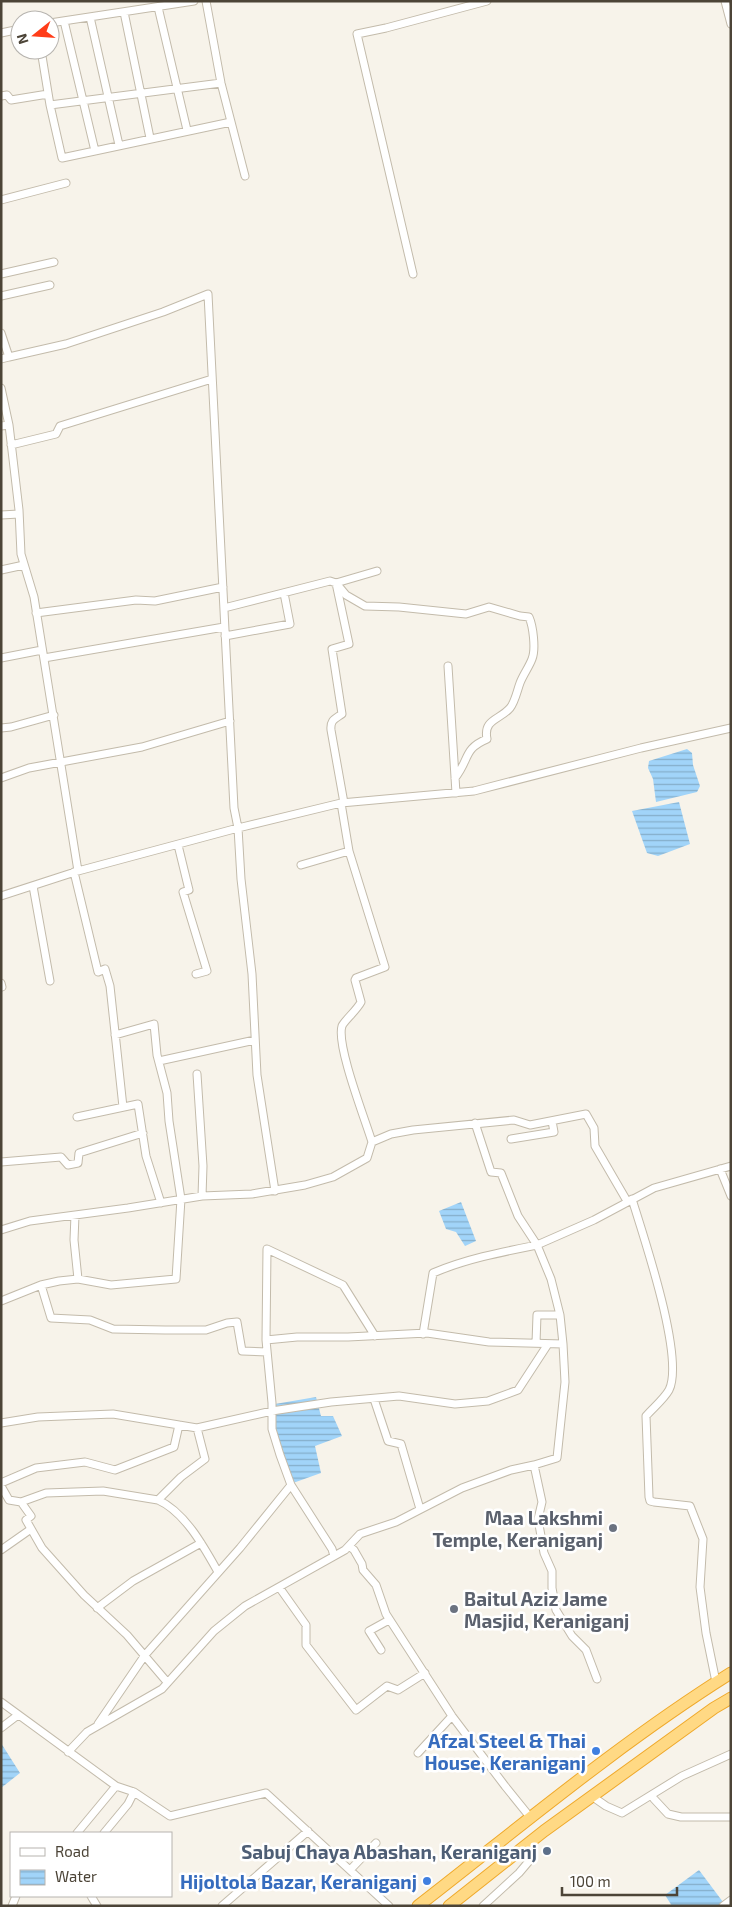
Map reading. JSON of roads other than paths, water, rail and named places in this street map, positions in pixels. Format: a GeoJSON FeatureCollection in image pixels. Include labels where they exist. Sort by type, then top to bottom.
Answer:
{"type":"FeatureCollection","features":[{"type":"Feature","properties":{"kind":"highway"},"geometry":{"type":"LineString","coordinates":[[418,1906],[530,1817],[647,1729],[731,1673]]}},
{"type":"Feature","properties":{"kind":"highway"},"geometry":{"type":"LineString","coordinates":[[449,1906],[544,1831],[714,1708],[731,1698]]}},
{"type":"Feature","properties":{"kind":"street"},"geometry":{"type":"LineString","coordinates":[[60,22],[194,1]]}},
{"type":"Feature","properties":{"kind":"street"},"geometry":{"type":"LineString","coordinates":[[206,1],[221,83],[245,176]]}},
{"type":"Feature","properties":{"kind":"street"},"geometry":{"type":"LineString","coordinates":[[413,274],[357,34],[395,26],[487,1]]}},
{"type":"Feature","properties":{"kind":"street"},"geometry":{"type":"LineString","coordinates":[[725,1],[731,24]]}},
{"type":"Feature","properties":{"kind":"street"},"geometry":{"type":"LineString","coordinates":[[158,7],[187,130]]}},
{"type":"Feature","properties":{"kind":"street"},"geometry":{"type":"LineString","coordinates":[[124,12],[150,138]]}},
{"type":"Feature","properties":{"kind":"street"},"geometry":{"type":"LineString","coordinates":[[90,17],[119,146]]}},
{"type":"Feature","properties":{"kind":"street"},"geometry":{"type":"LineString","coordinates":[[64,21],[95,151]]}},
{"type":"Feature","properties":{"kind":"street"},"geometry":{"type":"LineString","coordinates":[[43,60],[62,158],[231,122]]}},
{"type":"Feature","properties":{"kind":"street"},"geometry":{"type":"LineString","coordinates":[[50,105],[221,83]]}},
{"type":"Feature","properties":{"kind":"street"},"geometry":{"type":"LineString","coordinates":[[1,96],[7,95],[11,100],[48,94]]}},
{"type":"Feature","properties":{"kind":"street"},"geometry":{"type":"LineString","coordinates":[[1,200],[66,183]]}},
{"type":"Feature","properties":{"kind":"street"},"geometry":{"type":"LineString","coordinates":[[1,274],[54,262]]}},
{"type":"Feature","properties":{"kind":"street"},"geometry":{"type":"LineString","coordinates":[[1,296],[50,285]]}},
{"type":"Feature","properties":{"kind":"street"},"geometry":{"type":"LineString","coordinates":[[1,359],[66,344],[163,312],[208,294],[234,808],[238,828],[241,879],[252,974],[257,1075],[275,1191]]}},
{"type":"Feature","properties":{"kind":"street"},"geometry":{"type":"LineString","coordinates":[[1,333],[9,357]]}},
{"type":"Feature","properties":{"kind":"street"},"geometry":{"type":"LineString","coordinates":[[11,445],[56,434],[60,426],[212,379]]}},
{"type":"Feature","properties":{"kind":"street"},"geometry":{"type":"LineString","coordinates":[[1,388],[5,425],[11,445],[19,514],[20,554],[34,597],[54,715],[76,872],[98,972],[104,969],[110,986],[122,1107]]}},
{"type":"Feature","properties":{"kind":"street"},"geometry":{"type":"LineString","coordinates":[[1,515],[19,514]]}},
{"type":"Feature","properties":{"kind":"street"},"geometry":{"type":"LineString","coordinates":[[1,570],[24,565]]}},
{"type":"Feature","properties":{"kind":"street"},"geometry":{"type":"LineString","coordinates":[[336,583],[377,571]]}},
{"type":"Feature","properties":{"kind":"street"},"geometry":{"type":"LineString","coordinates":[[224,608],[330,581],[336,583],[346,594],[365,606],[399,607],[466,614],[489,607],[529,617],[532,625],[533,656],[512,707],[490,722],[485,731],[486,739],[475,744],[470,749],[464,767],[455,778]]}},
{"type":"Feature","properties":{"kind":"street"},"geometry":{"type":"LineString","coordinates":[[1,1230],[30,1220],[202,1196],[275,1191],[305,1186],[333,1177],[367,1158],[372,1142],[343,1050],[342,1027],[361,1002],[356,978],[385,967],[349,851],[330,723],[342,714],[332,649],[349,644],[336,583]]}},
{"type":"Feature","properties":{"kind":"street"},"geometry":{"type":"LineString","coordinates":[[36,613],[136,600],[156,601],[222,587]]}},
{"type":"Feature","properties":{"kind":"street"},"geometry":{"type":"LineString","coordinates":[[225,636],[290,624],[284,593]]}},
{"type":"Feature","properties":{"kind":"street"},"geometry":{"type":"LineString","coordinates":[[44,658],[224,627]]}},
{"type":"Feature","properties":{"kind":"street"},"geometry":{"type":"LineString","coordinates":[[1,658],[42,650]]}},
{"type":"Feature","properties":{"kind":"street"},"geometry":{"type":"LineString","coordinates":[[448,666],[456,793]]}},
{"type":"Feature","properties":{"kind":"street"},"geometry":{"type":"LineString","coordinates":[[1,728],[54,715]]}},
{"type":"Feature","properties":{"kind":"street"},"geometry":{"type":"LineString","coordinates":[[1,778],[29,768],[142,747],[230,721]]}},
{"type":"Feature","properties":{"kind":"street"},"geometry":{"type":"LineString","coordinates":[[1,896],[76,872],[238,828],[342,803],[474,791],[637,749],[731,728]]}},
{"type":"Feature","properties":{"kind":"street"},"geometry":{"type":"LineString","coordinates":[[178,845],[189,890],[183,892],[207,971],[196,974]]}},
{"type":"Feature","properties":{"kind":"street"},"geometry":{"type":"LineString","coordinates":[[300,865],[349,851]]}},
{"type":"Feature","properties":{"kind":"street"},"geometry":{"type":"LineString","coordinates":[[33,886],[50,981]]}},
{"type":"Feature","properties":{"kind":"street"},"geometry":{"type":"LineString","coordinates":[[1,983],[2,987]]}},
{"type":"Feature","properties":{"kind":"street"},"geometry":{"type":"LineString","coordinates":[[1,1301],[40,1285],[78,1279],[111,1285],[176,1279],[181,1199],[169,1121],[167,1093],[159,1061],[154,1024],[115,1035]]}},
{"type":"Feature","properties":{"kind":"street"},"geometry":{"type":"LineString","coordinates":[[159,1061],[255,1040]]}},
{"type":"Feature","properties":{"kind":"street"},"geometry":{"type":"LineString","coordinates":[[197,1074],[203,1166],[202,1196]]}},
{"type":"Feature","properties":{"kind":"street"},"geometry":{"type":"LineString","coordinates":[[77,1117],[138,1104],[146,1156],[161,1203]]}},
{"type":"Feature","properties":{"kind":"street"},"geometry":{"type":"LineString","coordinates":[[372,1142],[378,1138],[406,1131],[514,1120],[530,1125],[586,1114],[594,1128],[595,1146],[629,1200],[653,1268],[671,1342],[672,1368],[669,1389],[646,1416],[649,1497],[654,1502],[690,1506],[702,1539],[700,1587],[706,1633],[716,1682]]}},
{"type":"Feature","properties":{"kind":"street"},"geometry":{"type":"LineString","coordinates":[[512,1139],[554,1132],[552,1121]]}},
{"type":"Feature","properties":{"kind":"street"},"geometry":{"type":"LineString","coordinates":[[68,1752],[87,1732],[162,1689],[214,1631],[245,1606],[334,1556],[349,1546],[360,1534],[396,1522],[462,1488],[511,1470],[557,1458],[565,1382],[560,1315],[551,1280],[537,1245],[518,1216],[502,1173],[491,1172],[474,1123]]}},
{"type":"Feature","properties":{"kind":"street"},"geometry":{"type":"LineString","coordinates":[[1,1162],[61,1157],[68,1165],[78,1163],[79,1153],[143,1133]]}},
{"type":"Feature","properties":{"kind":"street"},"geometry":{"type":"LineString","coordinates":[[423,1334],[433,1273],[447,1267],[537,1245],[594,1220],[654,1188],[731,1166]]}},
{"type":"Feature","properties":{"kind":"street"},"geometry":{"type":"LineString","coordinates":[[720,1169],[731,1196]]}},
{"type":"Feature","properties":{"kind":"street"},"geometry":{"type":"LineString","coordinates":[[75,1215],[74,1240],[78,1279]]}},
{"type":"Feature","properties":{"kind":"street"},"geometry":{"type":"LineString","coordinates":[[334,1556],[332,1549],[291,1485],[272,1429],[266,1340],[267,1249],[343,1285],[375,1336]]}},
{"type":"Feature","properties":{"kind":"street"},"geometry":{"type":"LineString","coordinates":[[40,1285],[51,1318],[90,1320],[113,1329],[206,1330],[236,1322],[242,1351],[267,1352]]}},
{"type":"Feature","properties":{"kind":"street"},"geometry":{"type":"LineString","coordinates":[[536,1343],[536,1316],[560,1315]]}},
{"type":"Feature","properties":{"kind":"street"},"geometry":{"type":"LineString","coordinates":[[266,1340],[297,1337],[423,1334],[488,1342],[563,1344]]}},
{"type":"Feature","properties":{"kind":"street"},"geometry":{"type":"LineString","coordinates":[[1,1423],[38,1417],[113,1414],[196,1428],[272,1411],[331,1402],[399,1396],[455,1404],[488,1401],[518,1390],[548,1344]]}},
{"type":"Feature","properties":{"kind":"street"},"geometry":{"type":"LineString","coordinates":[[374,1399],[388,1441],[400,1444],[420,1509]]}},
{"type":"Feature","properties":{"kind":"street"},"geometry":{"type":"LineString","coordinates":[[179,1424],[174,1447],[115,1470],[85,1462],[36,1468],[1,1484],[9,1500],[21,1502],[46,1493],[103,1491],[158,1500],[168,1504],[197,1536],[218,1572]]}},
{"type":"Feature","properties":{"kind":"street"},"geometry":{"type":"LineString","coordinates":[[158,1500],[181,1477],[206,1459],[196,1428]]}},
{"type":"Feature","properties":{"kind":"street"},"geometry":{"type":"LineString","coordinates":[[534,1465],[542,1502],[538,1519],[544,1553],[552,1571],[552,1588],[556,1610],[572,1636],[586,1650],[597,1679]]}},
{"type":"Feature","properties":{"kind":"street"},"geometry":{"type":"LineString","coordinates":[[97,1726],[144,1655],[218,1572],[291,1485]]}},
{"type":"Feature","properties":{"kind":"street"},"geometry":{"type":"LineString","coordinates":[[21,1502],[31,1516],[26,1520],[42,1548],[84,1595],[127,1635],[168,1682]]}},
{"type":"Feature","properties":{"kind":"street"},"geometry":{"type":"LineString","coordinates":[[1,1550],[31,1529]]}},
{"type":"Feature","properties":{"kind":"street"},"geometry":{"type":"LineString","coordinates":[[97,1608],[133,1581],[201,1543]]}},
{"type":"Feature","properties":{"kind":"street"},"geometry":{"type":"LineString","coordinates":[[349,1546],[354,1550],[362,1564],[363,1570],[376,1585],[386,1614],[452,1716],[530,1817]]}},
{"type":"Feature","properties":{"kind":"street"},"geometry":{"type":"LineString","coordinates":[[279,1587],[306,1625],[306,1645],[356,1710],[387,1686],[398,1690],[425,1673]]}},
{"type":"Feature","properties":{"kind":"street"},"geometry":{"type":"LineString","coordinates":[[381,1650],[369,1631],[389,1620]]}},
{"type":"Feature","properties":{"kind":"street"},"geometry":{"type":"LineString","coordinates":[[1,1702],[116,1786],[134,1792],[170,1816],[266,1793],[389,1906]]}},
{"type":"Feature","properties":{"kind":"street"},"geometry":{"type":"LineString","coordinates":[[1,1728],[18,1715]]}},
{"type":"Feature","properties":{"kind":"street"},"geometry":{"type":"LineString","coordinates":[[418,1753],[452,1716]]}},
{"type":"Feature","properties":{"kind":"street"},"geometry":{"type":"LineString","coordinates":[[593,1797],[606,1806],[622,1812],[682,1776],[731,1754]]}},
{"type":"Feature","properties":{"kind":"street"},"geometry":{"type":"LineString","coordinates":[[78,1832],[116,1786]]}},
{"type":"Feature","properties":{"kind":"street"},"geometry":{"type":"LineString","coordinates":[[105,1832],[128,1804],[134,1792]]}},
{"type":"Feature","properties":{"kind":"street"},"geometry":{"type":"LineString","coordinates":[[654,1799],[668,1814],[681,1817],[731,1817]]}},
{"type":"Feature","properties":{"kind":"street"},"geometry":{"type":"LineString","coordinates":[[222,1906],[308,1831]]}},
{"type":"Feature","properties":{"kind":"street"},"geometry":{"type":"LineString","coordinates":[[483,1906],[519,1873],[530,1860],[524,1852],[546,1834],[544,1831]]}},
{"type":"Feature","properties":{"kind":"street"},"geometry":{"type":"LineString","coordinates":[[350,1870],[376,1843]]}},
{"type":"Feature","properties":{"kind":"street"},"geometry":{"type":"LineString","coordinates":[[723,1906],[731,1900]]}},
{"type":"Feature","properties":{"kind":"water"},"geometry":{"type":"Polygon","coordinates":[[[687,749],[692,753],[693,765],[700,786],[697,792],[656,802],[653,779],[648,768],[649,761],[687,749]]]}},
{"type":"Feature","properties":{"kind":"water"},"geometry":{"type":"Polygon","coordinates":[[[679,802],[690,844],[658,856],[647,853],[632,811],[679,802]]]}},
{"type":"Feature","properties":{"kind":"water"},"geometry":{"type":"Polygon","coordinates":[[[461,1202],[476,1241],[465,1246],[456,1232],[446,1229],[439,1211],[461,1202]]]}},
{"type":"Feature","properties":{"kind":"water"},"geometry":{"type":"Polygon","coordinates":[[[316,1397],[321,1416],[333,1416],[342,1436],[315,1446],[321,1473],[293,1483],[275,1429],[275,1404],[316,1397]]]}},
{"type":"Feature","properties":{"kind":"water"},"geometry":{"type":"Polygon","coordinates":[[[1,1743],[20,1773],[1,1788],[1,1743]]]}},
{"type":"Feature","properties":{"kind":"water"},"geometry":{"type":"Polygon","coordinates":[[[699,1870],[723,1902],[718,1906],[672,1906],[665,1895],[699,1870]]]}},
{"type":"Feature","properties":{"kind":"place","name":"Maa Lakshmi Temple, Keraniganj"},"geometry":{"type":"Point","coordinates":[613,1528]}},
{"type":"Feature","properties":{"kind":"place","name":"Baitul Aziz Jame Masjid, Keraniganj"},"geometry":{"type":"Point","coordinates":[454,1609]}},
{"type":"Feature","properties":{"kind":"place","name":"Afzal Steel & Thai House, Keraniganj"},"geometry":{"type":"Point","coordinates":[596,1751]}},
{"type":"Feature","properties":{"kind":"place","name":"Sabuj Chaya Abashan, Keraniganj"},"geometry":{"type":"Point","coordinates":[547,1851]}},
{"type":"Feature","properties":{"kind":"place","name":"Hijoltola Bazar, Keraniganj"},"geometry":{"type":"Point","coordinates":[427,1881]}}]}
